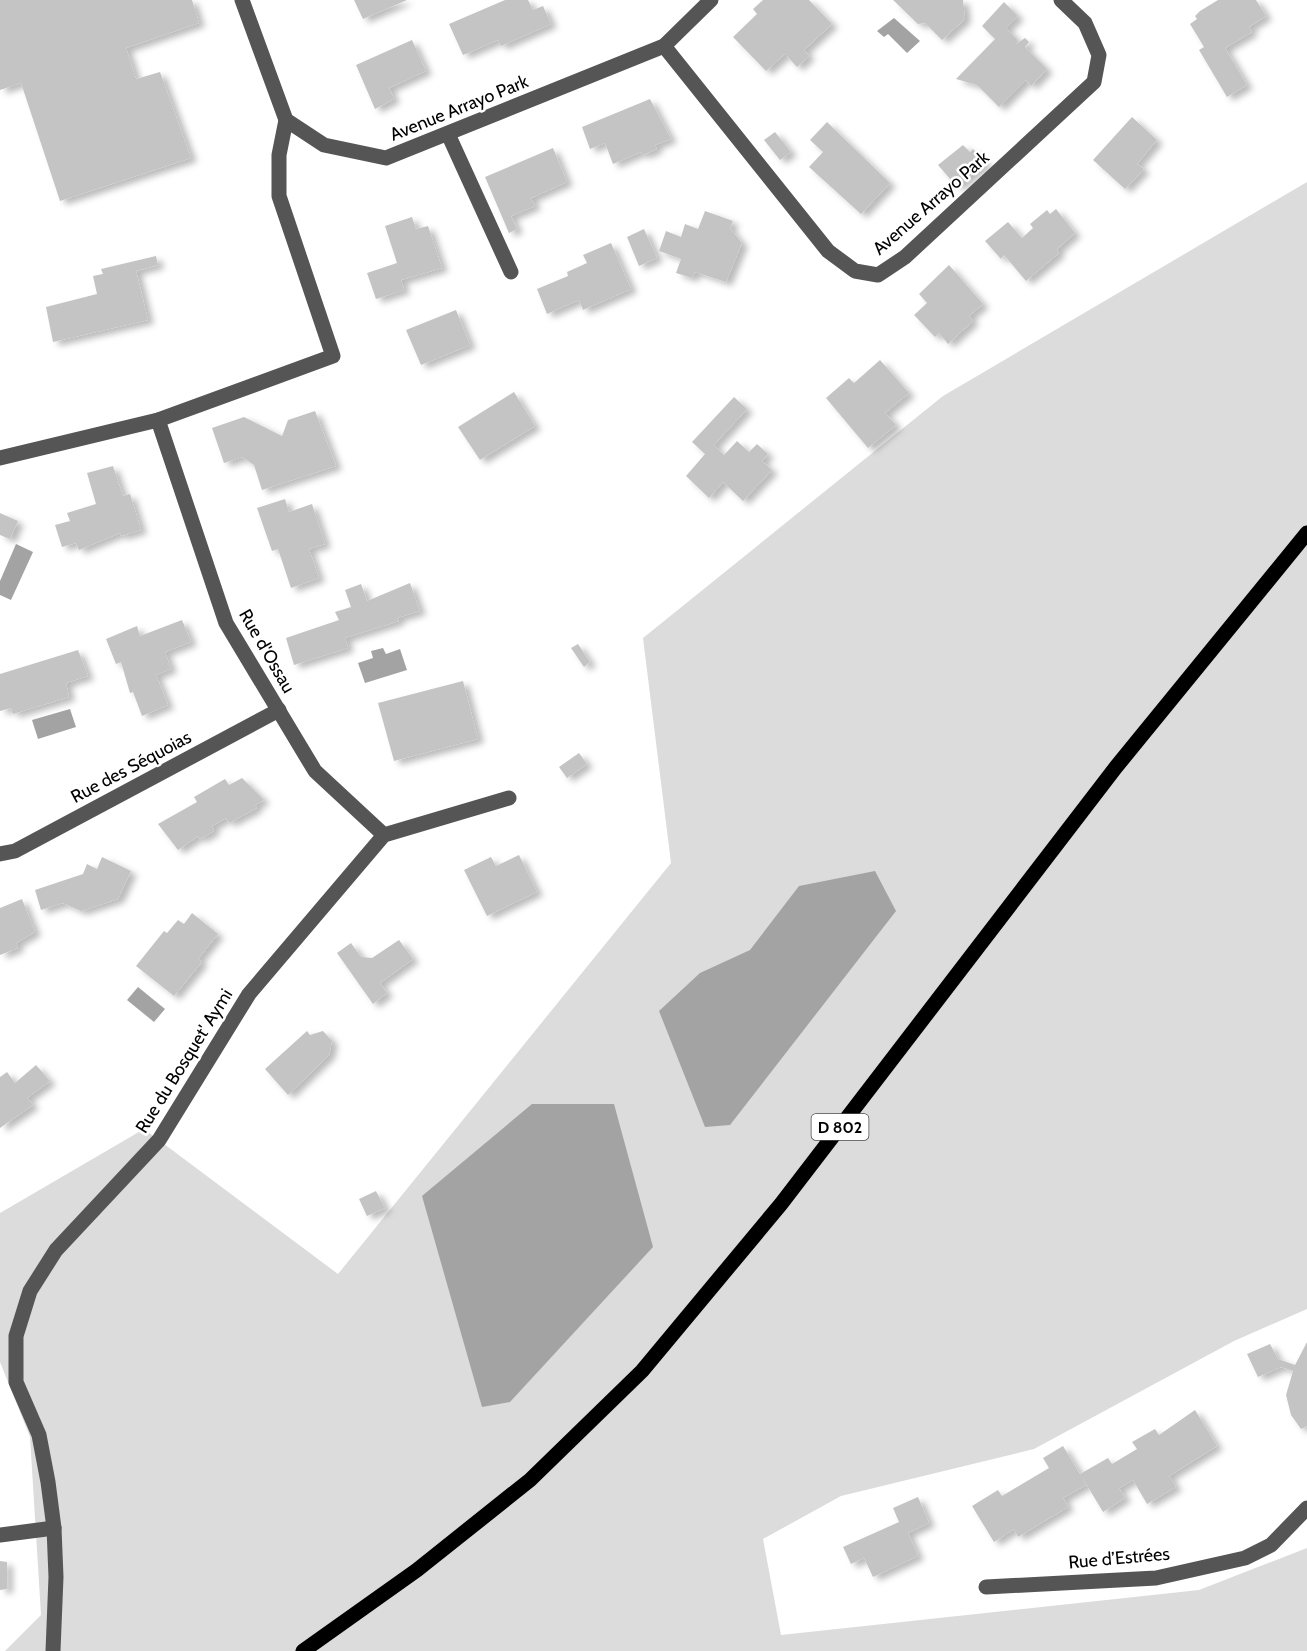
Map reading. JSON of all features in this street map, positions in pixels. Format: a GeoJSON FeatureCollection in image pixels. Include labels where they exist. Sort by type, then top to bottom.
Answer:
{"type":"FeatureCollection","features":[{"type":"Feature","properties":{"kind":"main road","name":"D 802"},"geometry":{"type":"LineString","coordinates":[[303,1651],[417,1570],[530,1480],[642,1371],[781,1204],[1116,767],[1307,533]]}},
{"type":"Feature","properties":{"kind":"street"},"geometry":{"type":"LineString","coordinates":[[0,458],[158,420],[333,356],[279,195],[279,155],[286,120],[242,0]]}},
{"type":"Feature","properties":{"kind":"street","name":"Avenue Arrayo Park"},"geometry":{"type":"LineString","coordinates":[[286,120],[324,145],[387,158],[664,46],[711,0]]}},
{"type":"Feature","properties":{"kind":"street","name":"Avenue Arrayo Park"},"geometry":{"type":"LineString","coordinates":[[664,46],[828,251],[855,271],[878,275],[905,257],[1094,82],[1099,55],[1085,23],[1061,0]]}},
{"type":"Feature","properties":{"kind":"street"},"geometry":{"type":"LineString","coordinates":[[448,134],[511,272]]}},
{"type":"Feature","properties":{"kind":"street","name":"Rue d'Ossau"},"geometry":{"type":"LineString","coordinates":[[158,420],[226,623],[315,771],[384,835]]}},
{"type":"Feature","properties":{"kind":"street","name":"Rue des Séquoias"},"geometry":{"type":"LineString","coordinates":[[0,854],[15,851],[279,710]]}},
{"type":"Feature","properties":{"kind":"street"},"geometry":{"type":"LineString","coordinates":[[384,835],[509,798]]}},
{"type":"Feature","properties":{"kind":"street","name":"Rue du Bosquet' Aymi"},"geometry":{"type":"LineString","coordinates":[[53,1651],[56,1577],[54,1528],[39,1435],[16,1382],[16,1336],[30,1291],[56,1250],[159,1140],[249,994],[384,835]]}},
{"type":"Feature","properties":{"kind":"street","name":"Rue d’Estrées"},"geometry":{"type":"LineString","coordinates":[[986,1587],[1156,1578],[1245,1558],[1271,1545],[1307,1508]]}},
{"type":"Feature","properties":{"kind":"street"},"geometry":{"type":"LineString","coordinates":[[0,1535],[54,1528]]}},
{"type":"Feature","properties":{"kind":"shaded area"},"geometry":{"type":"Polygon","coordinates":[[[894,18],[920,41],[907,53],[888,34],[884,37],[877,31],[894,18]]]}},
{"type":"Feature","properties":{"kind":"shaded area"},"geometry":{"type":"Polygon","coordinates":[[[1307,182],[1307,1309],[1234,1341],[1034,1449],[841,1496],[763,1539],[781,1635],[1199,1590],[1307,1548],[1307,1651],[5,1651],[41,1615],[30,1437],[0,1362],[0,1213],[144,1129],[338,1274],[671,863],[643,638],[943,396],[1307,182]]]}},
{"type":"Feature","properties":{"kind":"shaded area"},"geometry":{"type":"Polygon","coordinates":[[[16,544],[33,552],[11,600],[0,595],[0,581],[16,544]]]}},
{"type":"Feature","properties":{"kind":"shaded area"},"geometry":{"type":"Polygon","coordinates":[[[383,648],[386,654],[400,649],[407,670],[365,683],[358,663],[373,658],[371,651],[383,648]]]}},
{"type":"Feature","properties":{"kind":"shaded area"},"geometry":{"type":"Polygon","coordinates":[[[70,709],[76,727],[38,739],[32,720],[70,709]]]}},
{"type":"Feature","properties":{"kind":"shaded area"},"geometry":{"type":"Polygon","coordinates":[[[875,871],[896,911],[730,1125],[705,1127],[659,1011],[700,973],[750,950],[799,886],[875,871]]]}},
{"type":"Feature","properties":{"kind":"shaded area"},"geometry":{"type":"Polygon","coordinates":[[[138,987],[165,1009],[154,1022],[127,1000],[138,987]]]}},
{"type":"Feature","properties":{"kind":"shaded area"},"geometry":{"type":"Polygon","coordinates":[[[532,1104],[614,1104],[653,1247],[510,1402],[482,1407],[422,1196],[532,1104]]]}},
{"type":"Feature","properties":{"kind":"building"},"geometry":{"type":"Polygon","coordinates":[[[0,0],[192,0],[199,23],[126,48],[136,79],[160,72],[191,158],[60,201],[21,83],[0,90],[0,0]]]}},
{"type":"Feature","properties":{"kind":"building"},"geometry":{"type":"Polygon","coordinates":[[[354,0],[407,0],[363,19],[354,0]]]}},
{"type":"Feature","properties":{"kind":"building"},"geometry":{"type":"Polygon","coordinates":[[[505,0],[528,0],[533,10],[543,6],[551,24],[501,46],[498,40],[463,55],[449,24],[505,0]]]}},
{"type":"Feature","properties":{"kind":"building"},"geometry":{"type":"Polygon","coordinates":[[[763,0],[809,0],[832,24],[804,50],[809,56],[797,67],[785,54],[766,71],[733,37],[757,14],[753,9],[763,0]]]}},
{"type":"Feature","properties":{"kind":"building"},"geometry":{"type":"Polygon","coordinates":[[[893,0],[963,0],[965,19],[942,40],[925,23],[918,24],[893,0]]]}},
{"type":"Feature","properties":{"kind":"building"},"geometry":{"type":"Polygon","coordinates":[[[1218,0],[1256,0],[1266,16],[1249,27],[1252,32],[1225,48],[1247,85],[1227,97],[1199,50],[1204,47],[1190,24],[1197,19],[1195,16],[1200,11],[1218,0]]]}},
{"type":"Feature","properties":{"kind":"building"},"geometry":{"type":"Polygon","coordinates":[[[1004,2],[1018,16],[1006,28],[1016,38],[1016,44],[1025,38],[1029,42],[1025,47],[1047,69],[1031,86],[1026,80],[999,107],[977,85],[956,79],[995,39],[982,26],[1004,2]]]}},
{"type":"Feature","properties":{"kind":"building"},"geometry":{"type":"Polygon","coordinates":[[[412,40],[426,71],[389,88],[394,99],[375,109],[356,65],[412,40]]]}},
{"type":"Feature","properties":{"kind":"building"},"geometry":{"type":"Polygon","coordinates":[[[650,99],[671,139],[655,145],[657,149],[643,155],[641,152],[613,164],[605,143],[590,149],[582,127],[650,99]]]}},
{"type":"Feature","properties":{"kind":"building"},"geometry":{"type":"Polygon","coordinates":[[[1132,117],[1157,140],[1137,164],[1144,169],[1125,189],[1093,160],[1132,117]]]}},
{"type":"Feature","properties":{"kind":"building"},"geometry":{"type":"Polygon","coordinates":[[[827,122],[890,183],[861,214],[809,167],[823,152],[810,140],[827,122]]]}},
{"type":"Feature","properties":{"kind":"building"},"geometry":{"type":"Polygon","coordinates":[[[775,132],[791,152],[780,160],[764,140],[775,132]]]}},
{"type":"Feature","properties":{"kind":"building"},"geometry":{"type":"Polygon","coordinates":[[[963,145],[970,152],[973,149],[986,163],[957,187],[938,165],[963,145]]]}},
{"type":"Feature","properties":{"kind":"building"},"geometry":{"type":"Polygon","coordinates":[[[553,148],[567,182],[531,198],[535,206],[511,216],[517,229],[509,233],[485,177],[553,148]]]}},
{"type":"Feature","properties":{"kind":"building"},"geometry":{"type":"Polygon","coordinates":[[[1056,209],[1075,233],[1057,249],[1059,253],[1026,281],[1004,255],[1001,259],[985,241],[1008,222],[1022,238],[1033,228],[1030,224],[1047,210],[1050,214],[1056,209]]]}},
{"type":"Feature","properties":{"kind":"building"},"geometry":{"type":"Polygon","coordinates":[[[705,211],[733,221],[730,228],[742,243],[726,282],[695,272],[692,278],[676,273],[681,259],[659,251],[666,231],[681,237],[685,224],[698,229],[705,211]]]}},
{"type":"Feature","properties":{"kind":"building"},"geometry":{"type":"Polygon","coordinates":[[[412,217],[416,229],[428,226],[442,268],[401,280],[404,290],[376,299],[367,273],[397,263],[385,226],[412,217]]]}},
{"type":"Feature","properties":{"kind":"building"},"geometry":{"type":"Polygon","coordinates":[[[644,229],[657,258],[639,266],[627,237],[644,229]]]}},
{"type":"Feature","properties":{"kind":"building"},"geometry":{"type":"Polygon","coordinates":[[[611,243],[631,289],[583,310],[579,300],[547,314],[537,289],[568,276],[567,272],[587,263],[583,255],[611,243]]]}},
{"type":"Feature","properties":{"kind":"building"},"geometry":{"type":"Polygon","coordinates":[[[156,256],[158,265],[136,271],[148,320],[53,342],[46,307],[97,294],[93,276],[103,274],[101,269],[156,256]]]}},
{"type":"Feature","properties":{"kind":"building"},"geometry":{"type":"Polygon","coordinates":[[[949,265],[983,304],[969,316],[973,321],[948,344],[939,333],[935,337],[914,315],[927,303],[919,294],[949,265]]]}},
{"type":"Feature","properties":{"kind":"building"},"geometry":{"type":"Polygon","coordinates":[[[456,310],[470,345],[421,365],[406,330],[456,310]]]}},
{"type":"Feature","properties":{"kind":"building"},"geometry":{"type":"Polygon","coordinates":[[[880,360],[909,393],[885,413],[896,425],[868,448],[826,398],[849,378],[854,383],[880,360]]]}},
{"type":"Feature","properties":{"kind":"building"},"geometry":{"type":"Polygon","coordinates":[[[514,392],[535,426],[480,460],[458,427],[514,392]]]}},
{"type":"Feature","properties":{"kind":"building"},"geometry":{"type":"Polygon","coordinates":[[[734,397],[747,409],[714,445],[724,455],[737,441],[749,452],[757,444],[768,454],[762,461],[772,470],[743,501],[723,482],[709,498],[686,476],[705,454],[692,442],[734,397]]]}},
{"type":"Feature","properties":{"kind":"building"},"geometry":{"type":"Polygon","coordinates":[[[315,411],[336,466],[262,490],[254,465],[242,457],[224,463],[212,428],[244,417],[282,436],[288,420],[315,411]]]}},
{"type":"Feature","properties":{"kind":"building"},"geometry":{"type":"Polygon","coordinates":[[[113,466],[123,496],[130,494],[141,530],[121,536],[120,533],[79,550],[76,543],[62,547],[55,525],[70,521],[67,513],[96,504],[87,473],[113,466]]]}},
{"type":"Feature","properties":{"kind":"building"},"geometry":{"type":"Polygon","coordinates":[[[285,499],[289,512],[312,504],[325,544],[309,549],[319,578],[291,588],[278,549],[272,551],[257,508],[285,499]]]}},
{"type":"Feature","properties":{"kind":"building"},"geometry":{"type":"Polygon","coordinates":[[[0,513],[18,521],[10,539],[0,535],[0,513]]]}},
{"type":"Feature","properties":{"kind":"building"},"geometry":{"type":"Polygon","coordinates":[[[410,583],[420,611],[397,618],[399,621],[345,638],[348,648],[294,665],[286,638],[339,620],[335,612],[351,607],[345,590],[361,584],[367,601],[410,583]]]}},
{"type":"Feature","properties":{"kind":"building"},"geometry":{"type":"Polygon","coordinates":[[[182,620],[191,642],[165,652],[171,669],[156,675],[168,705],[142,716],[133,692],[130,693],[121,662],[116,664],[106,639],[137,626],[140,636],[182,620]]]}},
{"type":"Feature","properties":{"kind":"building"},"geometry":{"type":"Polygon","coordinates":[[[578,644],[590,662],[584,667],[571,648],[578,644]]]}},
{"type":"Feature","properties":{"kind":"building"},"geometry":{"type":"Polygon","coordinates":[[[78,650],[88,676],[66,683],[69,697],[13,714],[11,708],[0,711],[0,674],[78,650]]]}},
{"type":"Feature","properties":{"kind":"building"},"geometry":{"type":"Polygon","coordinates":[[[463,681],[478,739],[394,761],[378,703],[463,681]]]}},
{"type":"Feature","properties":{"kind":"building"},"geometry":{"type":"Polygon","coordinates":[[[579,753],[587,764],[567,778],[559,767],[579,753]]]}},
{"type":"Feature","properties":{"kind":"building"},"geometry":{"type":"Polygon","coordinates":[[[242,778],[264,800],[255,805],[257,808],[229,823],[226,818],[212,826],[214,831],[200,839],[198,836],[178,850],[158,824],[197,802],[194,797],[225,779],[229,785],[242,778]]]}},
{"type":"Feature","properties":{"kind":"building"},"geometry":{"type":"Polygon","coordinates":[[[519,855],[537,892],[487,916],[464,870],[491,857],[496,866],[519,855]]]}},
{"type":"Feature","properties":{"kind":"building"},"geometry":{"type":"Polygon","coordinates":[[[102,857],[131,871],[118,899],[81,911],[63,903],[41,910],[35,890],[83,874],[87,864],[97,869],[102,857]]]}},
{"type":"Feature","properties":{"kind":"building"},"geometry":{"type":"Polygon","coordinates":[[[22,899],[35,932],[16,943],[18,948],[0,955],[0,908],[22,899]]]}},
{"type":"Feature","properties":{"kind":"building"},"geometry":{"type":"Polygon","coordinates":[[[192,913],[218,934],[198,959],[202,962],[174,996],[136,966],[164,931],[167,933],[178,920],[184,924],[192,913]]]}},
{"type":"Feature","properties":{"kind":"building"},"geometry":{"type":"Polygon","coordinates":[[[399,940],[413,959],[380,983],[387,993],[373,1004],[337,953],[351,943],[361,957],[372,958],[399,940]]]}},
{"type":"Feature","properties":{"kind":"building"},"geometry":{"type":"Polygon","coordinates":[[[307,1031],[310,1035],[323,1031],[332,1041],[329,1055],[288,1095],[265,1069],[307,1031]]]}},
{"type":"Feature","properties":{"kind":"building"},"geometry":{"type":"Polygon","coordinates":[[[36,1065],[50,1081],[27,1098],[33,1105],[0,1128],[0,1077],[7,1072],[15,1083],[36,1065]]]}},
{"type":"Feature","properties":{"kind":"building"},"geometry":{"type":"Polygon","coordinates":[[[376,1191],[385,1208],[367,1216],[359,1199],[376,1191]]]}},
{"type":"Feature","properties":{"kind":"building"},"geometry":{"type":"Polygon","coordinates":[[[1307,1342],[1307,1426],[1301,1429],[1291,1415],[1286,1395],[1293,1371],[1281,1367],[1258,1377],[1247,1354],[1270,1344],[1278,1359],[1295,1365],[1307,1342]]]}},
{"type":"Feature","properties":{"kind":"building"},"geometry":{"type":"Polygon","coordinates":[[[1195,1410],[1217,1446],[1169,1476],[1176,1487],[1147,1504],[1133,1480],[1119,1488],[1125,1498],[1103,1512],[1082,1477],[1086,1485],[1063,1498],[1068,1507],[1018,1537],[1014,1529],[994,1542],[972,1506],[998,1490],[1002,1496],[1049,1468],[1043,1458],[1063,1446],[1080,1474],[1108,1458],[1112,1464],[1137,1449],[1132,1442],[1155,1429],[1159,1435],[1195,1410]]]}},
{"type":"Feature","properties":{"kind":"building"},"geometry":{"type":"Polygon","coordinates":[[[918,1497],[929,1523],[908,1533],[918,1556],[873,1577],[864,1558],[851,1564],[843,1547],[899,1522],[893,1508],[918,1497]]]}},
{"type":"Feature","properties":{"kind":"building"},"geometry":{"type":"Polygon","coordinates":[[[0,1561],[7,1562],[7,1589],[0,1590],[0,1561]]]}}]}
